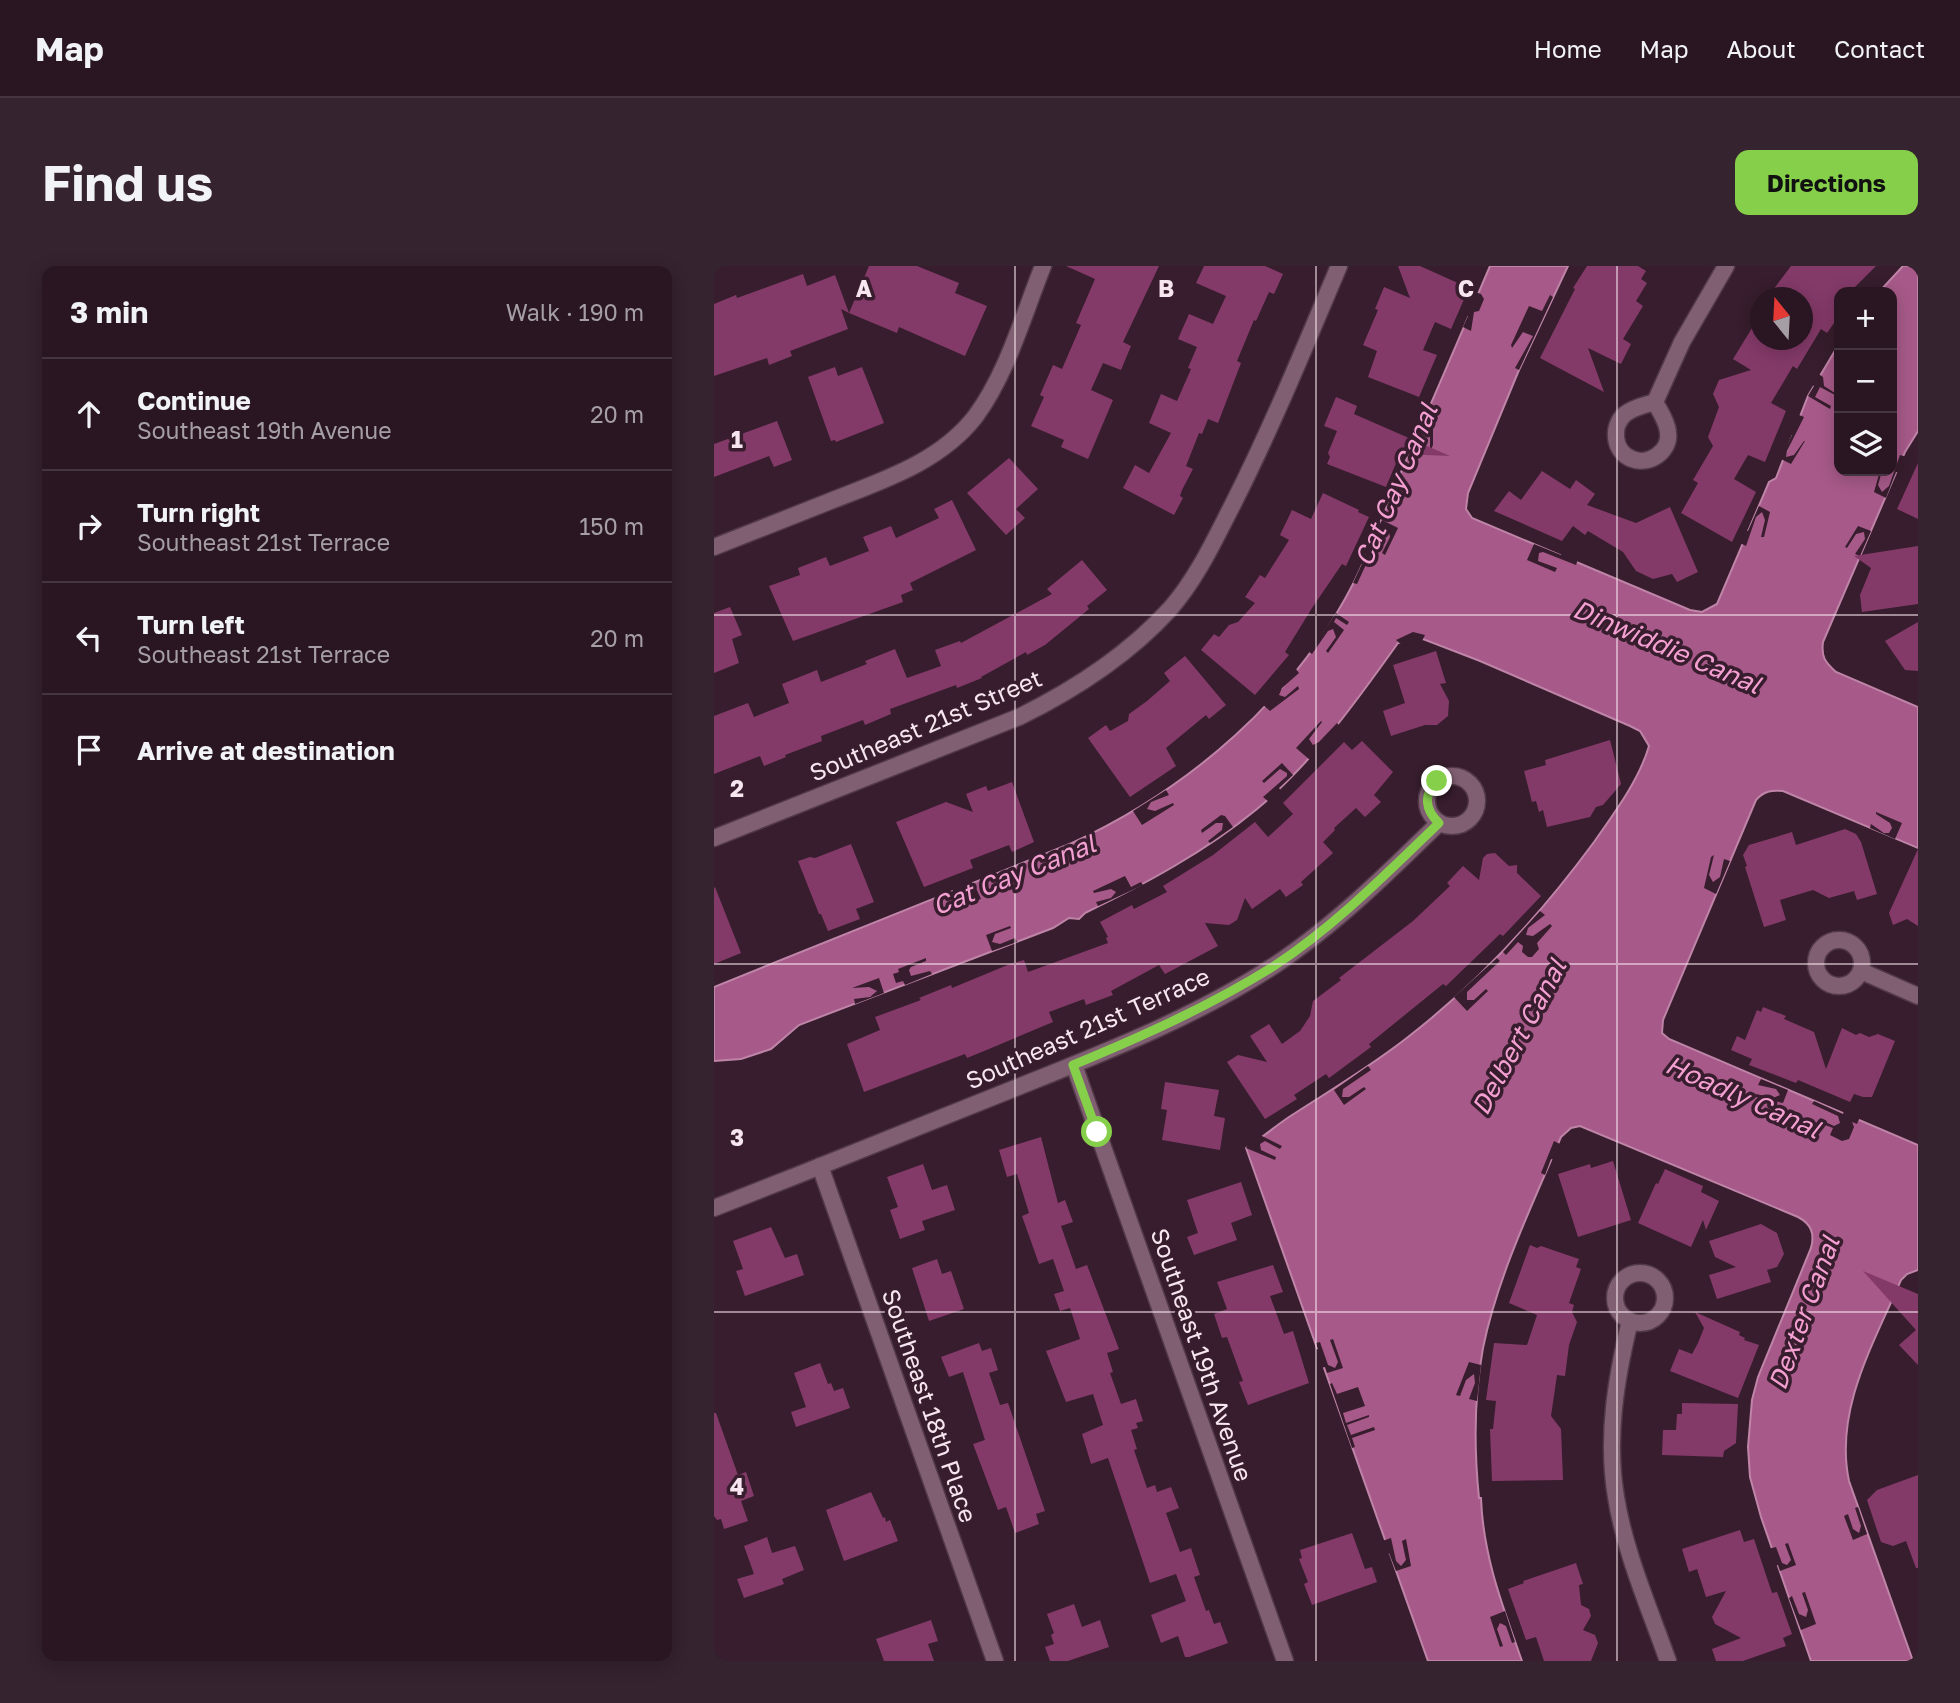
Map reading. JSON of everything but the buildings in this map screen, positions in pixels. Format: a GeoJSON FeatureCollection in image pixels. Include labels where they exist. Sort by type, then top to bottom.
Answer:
{"type":"FeatureCollection","features":[{"type":"Feature","properties":{"kind":"street","name":"Southeast 21st Street"},"geometry":{"type":"LineString","coordinates":[[714,838],[1019,717],[1089,677],[1153,626],[1184,591],[1208,555],[1258,455],[1339,266]]}},
{"type":"Feature","properties":{"kind":"street"},"geometry":{"type":"LineString","coordinates":[[1655,402],[1682,342],[1726,266]]}},
{"type":"Feature","properties":{"kind":"street"},"geometry":{"type":"LineString","coordinates":[[714,547],[901,472],[933,455],[955,438],[975,416],[994,385],[1042,267]]}},
{"type":"Feature","properties":{"kind":"street","name":"Southeast 21st Terrace"},"geometry":{"type":"LineString","coordinates":[[714,1208],[1073,1065],[1196,1011],[1275,965],[1338,917],[1439,823]]}},
{"type":"Feature","properties":{"kind":"street"},"geometry":{"type":"LineString","coordinates":[[1861,971],[1918,996]]}},
{"type":"Feature","properties":{"kind":"street","name":"Southeast 19th Avenue"},"geometry":{"type":"LineString","coordinates":[[1073,1065],[1284,1661]]}},
{"type":"Feature","properties":{"kind":"street","name":"Southeast 18th Place"},"geometry":{"type":"LineString","coordinates":[[820,1166],[995,1661]]}},
{"type":"Feature","properties":{"kind":"street"},"geometry":{"type":"LineString","coordinates":[[1630,1321],[1614,1401],[1613,1475],[1625,1537],[1668,1661]]}},
{"type":"Feature","properties":{"kind":"water"},"geometry":{"type":"Polygon","coordinates":[[[1490,266],[1568,266],[1519,370],[1468,493],[1466,509],[1472,518],[1690,610],[1702,612],[1717,604],[1769,482],[1776,478],[1808,396],[1834,352],[1834,476],[1895,476],[1823,642],[1823,652],[1825,659],[1836,672],[1918,707],[1918,848],[1783,791],[1771,791],[1762,795],[1756,800],[1663,1020],[1662,1033],[1669,1039],[1918,1145],[1918,1270],[1907,1274],[1901,1280],[1859,1378],[1847,1428],[1846,1455],[1849,1481],[1913,1661],[1811,1661],[1761,1517],[1750,1477],[1748,1447],[1752,1400],[1758,1377],[1811,1248],[1812,1233],[1809,1226],[1798,1217],[1580,1126],[1571,1128],[1561,1137],[1517,1241],[1489,1321],[1478,1385],[1476,1461],[1479,1498],[1495,1581],[1522,1661],[1428,1661],[1246,1148],[1408,1037],[1460,993],[1508,946],[1574,869],[1626,796],[1649,746],[1640,731],[1423,639],[1398,643],[1350,709],[1297,772],[1257,809],[1196,853],[1085,913],[1079,919],[1069,918],[1053,928],[799,1025],[771,1049],[741,1059],[714,1061],[714,987],[1072,843],[1157,796],[1235,736],[1302,664],[1330,624],[1354,582],[1490,266]]]}},
{"type":"Feature","properties":{"kind":"water"},"geometry":{"type":"Polygon","coordinates":[[[1903,266],[1918,266],[1918,431],[1897,471],[1897,287],[1884,287],[1903,266]]]}},
{"type":"Feature","properties":{"kind":"pier"},"geometry":{"type":"Polygon","coordinates":[[[1475,292],[1481,294],[1484,299],[1479,311],[1474,312],[1471,331],[1463,327],[1475,292]]]}},
{"type":"Feature","properties":{"kind":"pier"},"geometry":{"type":"Polygon","coordinates":[[[1550,295],[1553,297],[1519,370],[1515,368],[1533,336],[1523,332],[1512,348],[1511,345],[1529,306],[1542,311],[1550,295]]]}},
{"type":"Feature","properties":{"kind":"pier"},"geometry":{"type":"Polygon","coordinates":[[[1817,373],[1823,377],[1824,386],[1834,394],[1820,387],[1815,397],[1831,406],[1830,409],[1808,396],[1814,386],[1811,384],[1817,373]]]}},
{"type":"Feature","properties":{"kind":"pier"},"geometry":{"type":"Polygon","coordinates":[[[1796,416],[1804,417],[1786,457],[1794,455],[1805,441],[1791,464],[1781,459],[1792,435],[1789,433],[1796,416]]]}},
{"type":"Feature","properties":{"kind":"pier"},"geometry":{"type":"Polygon","coordinates":[[[1423,424],[1433,429],[1433,445],[1430,451],[1430,436],[1425,431],[1421,436],[1415,460],[1408,457],[1423,424]]]}},
{"type":"Feature","properties":{"kind":"pier"},"geometry":{"type":"Polygon","coordinates":[[[1900,455],[1907,457],[1900,473],[1897,472],[1900,455]]]}},
{"type":"Feature","properties":{"kind":"pier"},"geometry":{"type":"Polygon","coordinates":[[[1879,476],[1878,485],[1882,492],[1894,476],[1886,498],[1874,492],[1879,476]]]}},
{"type":"Feature","properties":{"kind":"pier"},"geometry":{"type":"Polygon","coordinates":[[[1759,506],[1770,512],[1764,537],[1761,537],[1765,520],[1762,512],[1756,517],[1746,546],[1740,543],[1759,506]]]}},
{"type":"Feature","properties":{"kind":"pier"},"geometry":{"type":"Polygon","coordinates":[[[1382,520],[1398,528],[1385,555],[1382,553],[1390,537],[1388,528],[1380,534],[1357,584],[1353,583],[1366,555],[1363,553],[1370,537],[1373,538],[1382,520]]]}},
{"type":"Feature","properties":{"kind":"pier"},"geometry":{"type":"Polygon","coordinates":[[[1858,526],[1871,531],[1860,556],[1855,554],[1865,539],[1864,532],[1856,534],[1847,548],[1845,547],[1858,526]]]}},
{"type":"Feature","properties":{"kind":"pier"},"geometry":{"type":"Polygon","coordinates":[[[1534,544],[1578,559],[1576,565],[1543,552],[1539,553],[1538,561],[1557,568],[1555,572],[1527,560],[1534,544]]]}},
{"type":"Feature","properties":{"kind":"pier"},"geometry":{"type":"Polygon","coordinates":[[[1336,613],[1349,622],[1347,625],[1336,618],[1334,622],[1344,630],[1328,653],[1326,651],[1336,637],[1333,629],[1328,631],[1312,654],[1309,652],[1314,644],[1312,642],[1336,613]]]}},
{"type":"Feature","properties":{"kind":"pier"},"geometry":{"type":"Polygon","coordinates":[[[1413,632],[1425,635],[1421,643],[1403,646],[1396,640],[1413,632]]]}},
{"type":"Feature","properties":{"kind":"pier"},"geometry":{"type":"Polygon","coordinates":[[[1296,669],[1299,673],[1282,688],[1279,695],[1285,697],[1298,686],[1299,689],[1270,711],[1261,703],[1273,690],[1276,692],[1296,669]]]}},
{"type":"Feature","properties":{"kind":"pier"},"geometry":{"type":"Polygon","coordinates":[[[1321,721],[1309,739],[1313,745],[1337,723],[1340,726],[1310,760],[1296,748],[1321,721]]]}},
{"type":"Feature","properties":{"kind":"pier"},"geometry":{"type":"Polygon","coordinates":[[[1282,763],[1293,775],[1269,802],[1263,797],[1287,776],[1287,773],[1280,769],[1264,783],[1262,781],[1282,763]]]}},
{"type":"Feature","properties":{"kind":"pier"},"geometry":{"type":"Polygon","coordinates":[[[1166,790],[1169,795],[1151,802],[1147,809],[1155,811],[1173,803],[1174,805],[1142,825],[1133,811],[1166,790]]]}},
{"type":"Feature","properties":{"kind":"pier"},"geometry":{"type":"Polygon","coordinates":[[[1876,812],[1902,823],[1895,839],[1870,828],[1871,824],[1884,833],[1889,833],[1892,828],[1890,823],[1876,812]]]}},
{"type":"Feature","properties":{"kind":"pier"},"geometry":{"type":"Polygon","coordinates":[[[1221,815],[1225,816],[1233,827],[1210,843],[1208,841],[1222,830],[1223,823],[1216,823],[1202,833],[1201,830],[1221,815]]]}},
{"type":"Feature","properties":{"kind":"pier"},"geometry":{"type":"Polygon","coordinates":[[[1714,855],[1709,875],[1713,882],[1720,877],[1724,859],[1730,861],[1716,894],[1704,888],[1711,857],[1714,855]]]}},
{"type":"Feature","properties":{"kind":"pier"},"geometry":{"type":"Polygon","coordinates":[[[1125,876],[1131,887],[1141,882],[1143,885],[1098,906],[1096,902],[1111,898],[1116,892],[1111,889],[1093,891],[1125,876]]]}},
{"type":"Feature","properties":{"kind":"pier"},"geometry":{"type":"Polygon","coordinates":[[[968,881],[981,899],[942,914],[941,911],[960,903],[964,896],[956,894],[937,902],[935,898],[968,881]]]}},
{"type":"Feature","properties":{"kind":"pier"},"geometry":{"type":"Polygon","coordinates":[[[1540,911],[1545,915],[1528,928],[1526,935],[1533,936],[1550,924],[1552,926],[1537,943],[1539,949],[1532,957],[1528,957],[1522,952],[1523,946],[1518,942],[1506,955],[1503,952],[1540,911]]]}},
{"type":"Feature","properties":{"kind":"pier"},"geometry":{"type":"Polygon","coordinates":[[[1010,926],[1011,928],[995,934],[992,942],[1000,944],[1015,938],[1017,942],[992,951],[986,935],[1010,926]]]}},
{"type":"Feature","properties":{"kind":"pier"},"geometry":{"type":"Polygon","coordinates":[[[926,958],[926,961],[911,967],[911,976],[930,971],[932,974],[905,985],[903,981],[896,983],[893,974],[899,972],[898,969],[926,958]]]}},
{"type":"Feature","properties":{"kind":"pier"},"geometry":{"type":"Polygon","coordinates":[[[1497,958],[1500,961],[1467,992],[1467,1000],[1474,1000],[1486,989],[1488,991],[1467,1011],[1454,997],[1497,958]]]}},
{"type":"Feature","properties":{"kind":"pier"},"geometry":{"type":"Polygon","coordinates":[[[879,978],[884,993],[855,1004],[854,999],[870,997],[877,991],[869,987],[852,988],[879,978]]]}},
{"type":"Feature","properties":{"kind":"pier"},"geometry":{"type":"Polygon","coordinates":[[[1368,1066],[1371,1070],[1343,1089],[1342,1097],[1349,1097],[1364,1087],[1366,1089],[1344,1105],[1334,1090],[1368,1066]]]}},
{"type":"Feature","properties":{"kind":"pier"},"geometry":{"type":"Polygon","coordinates":[[[1761,1079],[1788,1090],[1783,1103],[1755,1097],[1756,1094],[1773,1098],[1780,1095],[1776,1089],[1758,1085],[1761,1079]]]}},
{"type":"Feature","properties":{"kind":"pier"},"geometry":{"type":"Polygon","coordinates":[[[1814,1101],[1843,1114],[1844,1111],[1860,1117],[1857,1124],[1852,1122],[1854,1127],[1849,1139],[1842,1141],[1830,1135],[1833,1128],[1820,1123],[1821,1120],[1834,1126],[1840,1123],[1838,1116],[1812,1104],[1814,1101]]]}},
{"type":"Feature","properties":{"kind":"pier"},"geometry":{"type":"Polygon","coordinates":[[[1260,1135],[1282,1146],[1280,1149],[1265,1141],[1260,1144],[1261,1150],[1276,1157],[1275,1160],[1246,1148],[1250,1141],[1260,1135]]]}},
{"type":"Feature","properties":{"kind":"pier"},"geometry":{"type":"Polygon","coordinates":[[[1554,1141],[1562,1145],[1555,1160],[1551,1159],[1545,1175],[1541,1173],[1554,1141]]]}},
{"type":"Feature","properties":{"kind":"pier"},"geometry":{"type":"Polygon","coordinates":[[[1333,1339],[1343,1368],[1327,1373],[1325,1367],[1321,1368],[1315,1350],[1318,1349],[1316,1343],[1320,1342],[1328,1365],[1335,1368],[1338,1362],[1330,1340],[1333,1339]]]}},
{"type":"Feature","properties":{"kind":"pier"},"geometry":{"type":"Polygon","coordinates":[[[1469,1362],[1481,1365],[1477,1401],[1469,1399],[1475,1383],[1474,1374],[1466,1380],[1460,1396],[1456,1395],[1469,1362]]]}},
{"type":"Feature","properties":{"kind":"pier"},"geometry":{"type":"Polygon","coordinates":[[[1332,1383],[1337,1394],[1358,1387],[1365,1406],[1343,1413],[1346,1423],[1369,1415],[1347,1425],[1351,1435],[1374,1427],[1375,1430],[1352,1438],[1355,1447],[1352,1448],[1330,1384],[1332,1383]]]}},
{"type":"Feature","properties":{"kind":"pier"},"geometry":{"type":"Polygon","coordinates":[[[1858,1507],[1867,1534],[1853,1540],[1844,1516],[1848,1514],[1853,1529],[1859,1533],[1861,1526],[1855,1508],[1858,1507]]]}},
{"type":"Feature","properties":{"kind":"pier"},"geometry":{"type":"Polygon","coordinates":[[[1391,1538],[1396,1561],[1401,1566],[1406,1560],[1402,1541],[1406,1539],[1411,1566],[1396,1571],[1382,1541],[1391,1538]]]}},
{"type":"Feature","properties":{"kind":"pier"},"geometry":{"type":"Polygon","coordinates":[[[1788,1543],[1796,1565],[1780,1571],[1778,1565],[1774,1566],[1768,1549],[1776,1547],[1782,1563],[1787,1565],[1791,1560],[1785,1544],[1788,1543]]]}},
{"type":"Feature","properties":{"kind":"pier"},"geometry":{"type":"Polygon","coordinates":[[[1805,1592],[1816,1624],[1801,1630],[1789,1598],[1792,1596],[1799,1614],[1806,1617],[1808,1610],[1802,1593],[1805,1592]]]}},
{"type":"Feature","properties":{"kind":"pier"},"geometry":{"type":"Polygon","coordinates":[[[1505,1611],[1515,1642],[1512,1643],[1506,1626],[1500,1623],[1497,1629],[1503,1646],[1500,1647],[1490,1617],[1505,1611]]]}},
{"type":"Feature","properties":{"kind":"route"},"geometry":{"type":"LineString","coordinates":[[1097,1132],[1073,1065],[1214,1002],[1291,954],[1338,917],[1439,823],[1430,814],[1427,805],[1427,796],[1437,781]]}},
{"type":"Feature","properties":{"kind":"water label","name":"Cat Cay Canal"},"geometry":{"type":"Point","coordinates":[1396,485]}},
{"type":"Feature","properties":{"kind":"water label","name":"Dinwiddie Canal"},"geometry":{"type":"Point","coordinates":[1667,647]}},
{"type":"Feature","properties":{"kind":"water label","name":"Cat Cay Canal"},"geometry":{"type":"Point","coordinates":[1014,875]}},
{"type":"Feature","properties":{"kind":"water label","name":"Delbert Canal"},"geometry":{"type":"Point","coordinates":[1519,1037]}},
{"type":"Feature","properties":{"kind":"water label","name":"Hoadly Canal"},"geometry":{"type":"Point","coordinates":[1743,1097]}},
{"type":"Feature","properties":{"kind":"water label","name":"Dexter Canal"},"geometry":{"type":"Point","coordinates":[1804,1313]}}]}
